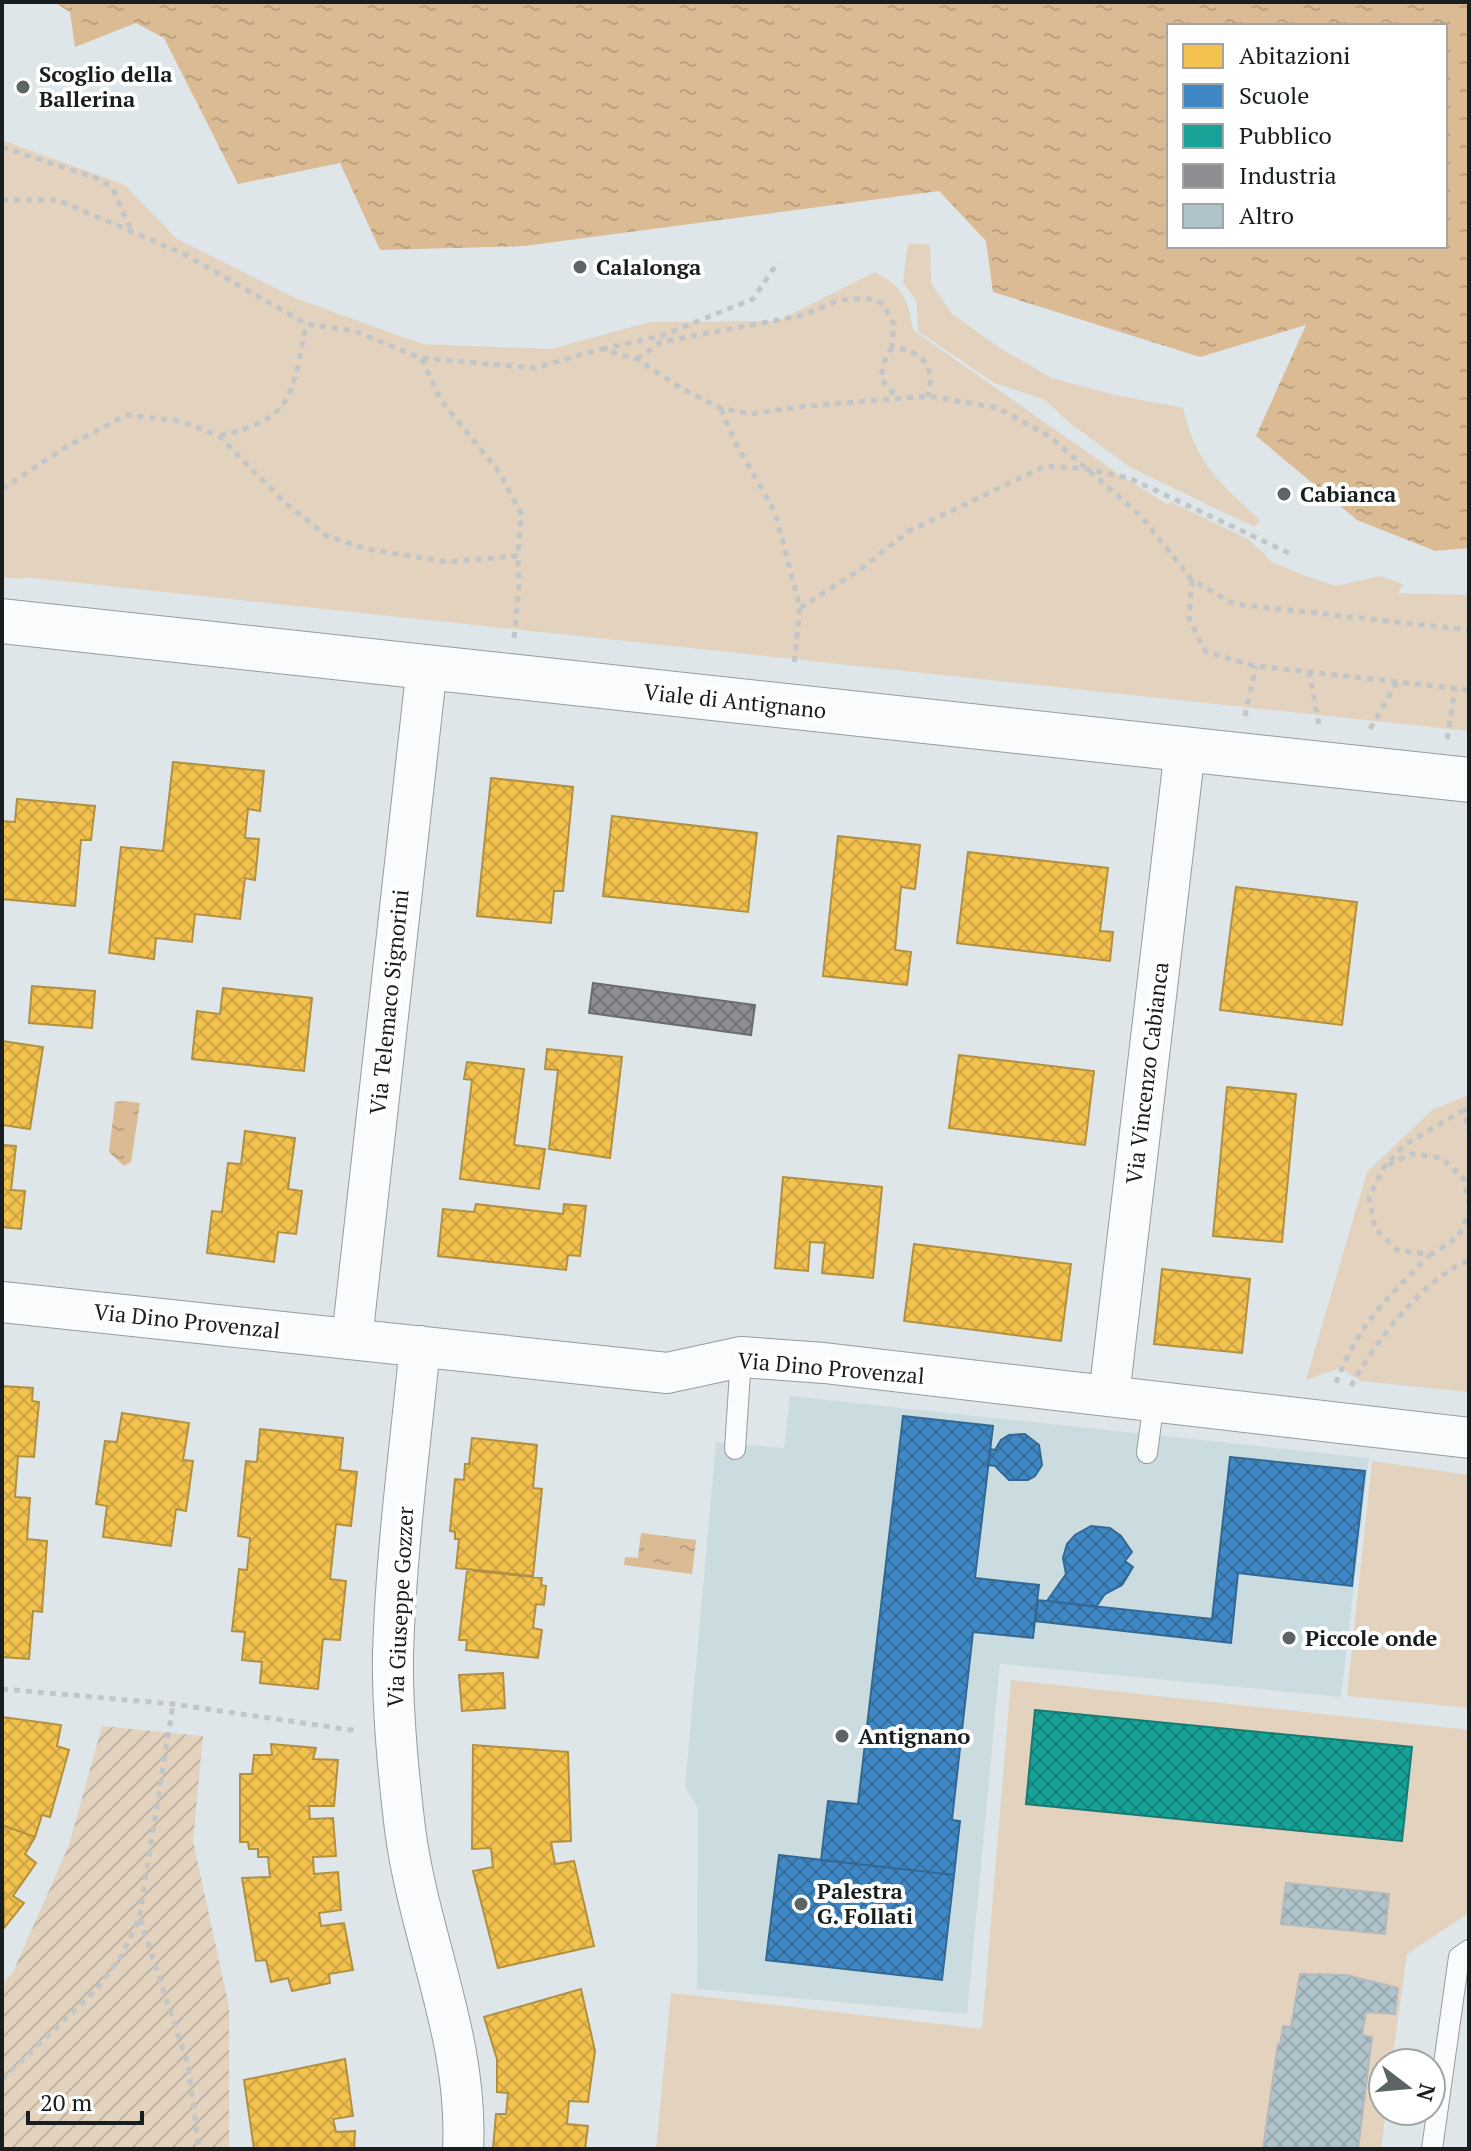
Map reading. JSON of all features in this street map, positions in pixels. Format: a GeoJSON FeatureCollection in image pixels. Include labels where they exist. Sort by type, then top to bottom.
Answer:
{"type":"FeatureCollection","features":[{"type":"Feature","properties":{"kind":"main road","name":"Viale di Antignano"},"geometry":{"type":"LineString","coordinates":[[2,621],[1469,780]]}},
{"type":"Feature","properties":{"kind":"street","name":"Via Telemaco Signorini"},"geometry":{"type":"LineString","coordinates":[[352,1339],[427,666]]}},
{"type":"Feature","properties":{"kind":"street","name":"Via Vincenzo Cabianca"},"geometry":{"type":"LineString","coordinates":[[1109,1396],[1185,749]]}},
{"type":"Feature","properties":{"kind":"street","name":"Via Dino Provenzal"},"geometry":{"type":"LineString","coordinates":[[2,1302],[667,1373],[741,1357],[824,1363],[1469,1438]]}},
{"type":"Feature","properties":{"kind":"street","name":"Via Giuseppe Gozzer"},"geometry":{"type":"LineString","coordinates":[[420,1346],[393,1655],[395,1737],[413,1882],[456,2053],[463,2149]]}},
{"type":"Feature","properties":{"kind":"lane"},"geometry":{"type":"LineString","coordinates":[[735,1449],[741,1357]]}},
{"type":"Feature","properties":{"kind":"lane"},"geometry":{"type":"LineString","coordinates":[[1147,1453],[1154,1401]]}},
{"type":"Feature","properties":{"kind":"lane"},"geometry":{"type":"LineString","coordinates":[[1432,2149],[1459,1957],[1469,1950]]}},
{"type":"Feature","properties":{"kind":"path"},"geometry":{"type":"LineString","coordinates":[[2,147],[96,178],[112,187],[131,231]]}},
{"type":"Feature","properties":{"kind":"path"},"geometry":{"type":"LineString","coordinates":[[2,200],[58,200],[186,255],[306,324],[355,331],[421,358],[535,368],[661,336],[753,299],[778,262]]}},
{"type":"Feature","properties":{"kind":"path"},"geometry":{"type":"LineString","coordinates":[[637,359],[661,342],[804,315],[839,300],[866,298],[883,304],[894,324],[892,347],[881,377],[888,389],[901,398]]}},
{"type":"Feature","properties":{"kind":"path"},"geometry":{"type":"LineString","coordinates":[[219,436],[252,427],[281,407],[297,372],[306,324]]}},
{"type":"Feature","properties":{"kind":"path"},"geometry":{"type":"LineString","coordinates":[[892,347],[907,350],[922,358],[930,367],[928,396]]}},
{"type":"Feature","properties":{"kind":"path"},"geometry":{"type":"LineString","coordinates":[[601,349],[637,359],[681,388],[720,408],[751,414],[928,396],[998,408],[1049,436],[1140,515],[1192,580],[1234,604],[1469,630]]}},
{"type":"Feature","properties":{"kind":"path"},"geometry":{"type":"LineString","coordinates":[[421,358],[440,399],[500,473],[521,514],[514,638]]}},
{"type":"Feature","properties":{"kind":"path"},"geometry":{"type":"LineString","coordinates":[[720,408],[736,444],[775,512],[800,608],[793,668]]}},
{"type":"Feature","properties":{"kind":"path"},"geometry":{"type":"LineString","coordinates":[[2,489],[66,447],[126,415],[180,421],[219,436],[284,502],[327,536],[367,549],[447,562],[518,556]]}},
{"type":"Feature","properties":{"kind":"path"},"geometry":{"type":"LineString","coordinates":[[800,608],[861,569],[909,531],[1045,466],[1085,469],[1129,478],[1291,554]]}},
{"type":"Feature","properties":{"kind":"path"},"geometry":{"type":"LineString","coordinates":[[1192,580],[1189,619],[1206,652],[1256,666],[1469,690]]}},
{"type":"Feature","properties":{"kind":"path"},"geometry":{"type":"LineString","coordinates":[[1245,717],[1256,666]]}},
{"type":"Feature","properties":{"kind":"path"},"geometry":{"type":"LineString","coordinates":[[1309,671],[1319,726]]}},
{"type":"Feature","properties":{"kind":"path"},"geometry":{"type":"LineString","coordinates":[[1369,731],[1398,681]]}},
{"type":"Feature","properties":{"kind":"path"},"geometry":{"type":"LineString","coordinates":[[1447,740],[1455,689]]}},
{"type":"Feature","properties":{"kind":"path"},"geometry":{"type":"LineString","coordinates":[[1432,1254],[1399,1251],[1375,1229],[1369,1197],[1384,1167],[1406,1144],[1466,1110],[1469,1131]]}},
{"type":"Feature","properties":{"kind":"path"},"geometry":{"type":"LineString","coordinates":[[1384,1167],[1411,1154],[1442,1158],[1464,1179],[1469,1203]]}},
{"type":"Feature","properties":{"kind":"path"},"geometry":{"type":"LineString","coordinates":[[1331,1421],[1347,1355],[1366,1322],[1432,1254],[1458,1237],[1469,1213]]}},
{"type":"Feature","properties":{"kind":"path"},"geometry":{"type":"LineString","coordinates":[[1331,1421],[1375,1347],[1427,1289],[1457,1265],[1469,1260]]}},
{"type":"Feature","properties":{"kind":"path"},"geometry":{"type":"LineString","coordinates":[[2,1689],[173,1704],[395,1737]]}},
{"type":"Feature","properties":{"kind":"path"},"geometry":{"type":"LineString","coordinates":[[2,2079],[96,1990],[122,1955],[139,1919],[173,1704]]}},
{"type":"Feature","properties":{"kind":"path"},"geometry":{"type":"LineString","coordinates":[[139,1919],[188,2065],[199,2149]]}},
{"type":"Feature","properties":{"kind":"shaded area"},"geometry":{"type":"Polygon","coordinates":[[[2,140],[125,185],[177,239],[295,298],[422,344],[551,349],[650,322],[778,321],[875,272],[903,295],[913,330],[1117,473],[1167,504],[1171,502],[1248,539],[1272,562],[1335,586],[1380,576],[1404,584],[1398,593],[1469,595],[1469,731],[2,577],[2,140]]]}},
{"type":"Feature","properties":{"kind":"shaded area"},"geometry":{"type":"Polygon","coordinates":[[[908,243],[930,245],[931,283],[952,314],[1003,350],[1052,378],[1115,395],[1183,408],[1195,444],[1211,471],[1260,520],[1254,527],[1130,467],[1071,424],[1045,400],[994,383],[918,331],[917,302],[903,282],[908,243]]]}},
{"type":"Feature","properties":{"kind":"shaded area"},"geometry":{"type":"Polygon","coordinates":[[[1469,1095],[1469,1392],[1361,1381],[1340,1368],[1306,1380],[1367,1172],[1432,1110],[1469,1095]]]}},
{"type":"Feature","properties":{"kind":"shaded area","name":"Antignano"},"geometry":{"type":"Polygon","coordinates":[[[790,1396],[1369,1458],[1341,1697],[1000,1664],[967,2014],[697,1989],[698,1808],[685,1787],[716,1442],[784,1448],[790,1396]]]}},
{"type":"Feature","properties":{"kind":"shaded area"},"geometry":{"type":"Polygon","coordinates":[[[1372,1461],[1469,1475],[1469,1708],[1347,1696],[1372,1461]]]}},
{"type":"Feature","properties":{"kind":"shaded area"},"geometry":{"type":"Polygon","coordinates":[[[1011,1680],[1469,1730],[1469,1913],[1407,1954],[1394,2047],[1367,2047],[1367,2127],[1384,2127],[1381,2149],[656,2149],[671,1993],[982,2029],[1011,1680]]]}},
{"type":"Feature","properties":{"kind":"shaded area"},"geometry":{"type":"Polygon","coordinates":[[[102,1726],[203,1736],[193,1841],[229,2007],[229,2149],[2,2149],[2,1984],[13,1972],[69,1845],[102,1726]]]}},
{"type":"Feature","properties":{"kind":"water"},"geometry":{"type":"Polygon","coordinates":[[[54,2],[1469,2],[1469,548],[1435,551],[1357,520],[1256,436],[1306,325],[1200,357],[993,292],[986,241],[939,191],[524,246],[380,250],[340,163],[238,184],[164,38],[136,23],[75,47],[70,12],[54,2]]]}},
{"type":"Feature","properties":{"kind":"water"},"geometry":{"type":"Polygon","coordinates":[[[115,1102],[140,1103],[131,1162],[124,1166],[109,1152],[115,1102]]]}},
{"type":"Feature","properties":{"kind":"water"},"geometry":{"type":"Polygon","coordinates":[[[641,1533],[696,1540],[692,1574],[624,1565],[625,1557],[638,1558],[641,1533]]]}},
{"type":"Feature","properties":{"kind":"building: Abitazioni"},"geometry":{"type":"Polygon","coordinates":[[[173,762],[264,771],[260,811],[248,809],[245,838],[259,839],[255,880],[245,878],[240,919],[195,914],[192,942],[156,938],[154,959],[109,953],[121,847],[163,851],[173,762]]]}},
{"type":"Feature","properties":{"kind":"building: Abitazioni"},"geometry":{"type":"Polygon","coordinates":[[[491,778],[573,787],[563,891],[554,891],[551,923],[477,916],[491,778]]]}},
{"type":"Feature","properties":{"kind":"building: Abitazioni"},"geometry":{"type":"Polygon","coordinates":[[[17,799],[95,806],[91,840],[81,840],[75,906],[2,899],[2,821],[15,822],[17,799]]]}},
{"type":"Feature","properties":{"kind":"building: Abitazioni"},"geometry":{"type":"Polygon","coordinates":[[[612,816],[757,833],[748,912],[603,896],[612,816]]]}},
{"type":"Feature","properties":{"kind":"building: Abitazioni"},"geometry":{"type":"Polygon","coordinates":[[[838,836],[920,845],[915,889],[901,887],[895,950],[911,952],[907,985],[823,976],[838,836]]]}},
{"type":"Feature","properties":{"kind":"building: Abitazioni"},"geometry":{"type":"Polygon","coordinates":[[[968,852],[1108,868],[1100,931],[1113,932],[1110,961],[957,943],[968,852]]]}},
{"type":"Feature","properties":{"kind":"building: Abitazioni"},"geometry":{"type":"Polygon","coordinates":[[[1236,887],[1357,902],[1342,1025],[1220,1010],[1236,887]]]}},
{"type":"Feature","properties":{"kind":"building: Abitazioni"},"geometry":{"type":"Polygon","coordinates":[[[32,986],[95,991],[92,1028],[29,1023],[32,986]]]}},
{"type":"Feature","properties":{"kind":"building: Abitazioni"},"geometry":{"type":"Polygon","coordinates":[[[223,988],[312,998],[304,1071],[192,1059],[197,1011],[220,1014],[223,988]]]}},
{"type":"Feature","properties":{"kind":"building: Abitazioni"},"geometry":{"type":"Polygon","coordinates":[[[2,1041],[43,1047],[30,1129],[2,1125],[2,1041]]]}},
{"type":"Feature","properties":{"kind":"building: Abitazioni"},"geometry":{"type":"Polygon","coordinates":[[[547,1049],[622,1057],[610,1158],[549,1149],[558,1070],[545,1069],[547,1049]]]}},
{"type":"Feature","properties":{"kind":"building: Abitazioni"},"geometry":{"type":"Polygon","coordinates":[[[959,1055],[1094,1071],[1085,1145],[949,1128],[959,1055]]]}},
{"type":"Feature","properties":{"kind":"building: Abitazioni"},"geometry":{"type":"Polygon","coordinates":[[[467,1062],[524,1069],[514,1145],[545,1149],[539,1189],[460,1179],[472,1080],[464,1079],[467,1062]]]}},
{"type":"Feature","properties":{"kind":"building: Abitazioni"},"geometry":{"type":"Polygon","coordinates":[[[1227,1087],[1296,1094],[1282,1242],[1213,1236],[1227,1087]]]}},
{"type":"Feature","properties":{"kind":"building: Abitazioni"},"geometry":{"type":"Polygon","coordinates":[[[245,1131],[295,1138],[288,1189],[302,1191],[296,1234],[278,1232],[274,1262],[207,1253],[212,1211],[222,1212],[228,1163],[241,1164],[245,1131]]]}},
{"type":"Feature","properties":{"kind":"building: Abitazioni"},"geometry":{"type":"Polygon","coordinates":[[[2,1145],[16,1146],[11,1190],[25,1191],[21,1229],[2,1227],[2,1145]]]}},
{"type":"Feature","properties":{"kind":"building: Abitazioni"},"geometry":{"type":"Polygon","coordinates":[[[783,1177],[882,1187],[873,1278],[822,1273],[825,1243],[810,1242],[808,1271],[775,1268],[783,1177]]]}},
{"type":"Feature","properties":{"kind":"building: Abitazioni"},"geometry":{"type":"Polygon","coordinates":[[[476,1204],[563,1214],[564,1204],[586,1206],[580,1256],[568,1255],[566,1270],[438,1256],[443,1209],[474,1212],[476,1204]]]}},
{"type":"Feature","properties":{"kind":"building: Abitazioni"},"geometry":{"type":"Polygon","coordinates":[[[914,1244],[1071,1264],[1061,1341],[904,1321],[914,1244]]]}},
{"type":"Feature","properties":{"kind":"building: Abitazioni"},"geometry":{"type":"Polygon","coordinates":[[[1162,1269],[1250,1279],[1242,1353],[1154,1344],[1162,1269]]]}},
{"type":"Feature","properties":{"kind":"building: Abitazioni"},"geometry":{"type":"Polygon","coordinates":[[[2,1386],[33,1388],[32,1401],[39,1402],[34,1457],[18,1456],[15,1497],[30,1498],[27,1539],[47,1541],[42,1612],[33,1611],[29,1659],[2,1657],[2,1386]]]}},
{"type":"Feature","properties":{"kind":"building: Abitazioni"},"geometry":{"type":"Polygon","coordinates":[[[122,1413],[189,1423],[183,1460],[193,1461],[186,1511],[176,1509],[171,1546],[103,1537],[107,1506],[96,1504],[105,1441],[117,1442],[122,1413]]]}},
{"type":"Feature","properties":{"kind":"building: Abitazioni"},"geometry":{"type":"Polygon","coordinates":[[[260,1429],[343,1438],[340,1470],[357,1472],[351,1526],[336,1524],[330,1579],[346,1581],[340,1640],[323,1639],[318,1689],[260,1683],[262,1662],[242,1660],[245,1632],[232,1631],[239,1569],[247,1570],[250,1538],[238,1536],[246,1461],[257,1462],[260,1429]]]}},
{"type":"Feature","properties":{"kind":"building: Abitazioni"},"geometry":{"type":"Polygon","coordinates":[[[472,1438],[537,1445],[533,1488],[542,1489],[533,1576],[456,1568],[459,1539],[455,1539],[455,1532],[450,1531],[455,1479],[464,1480],[472,1438]]]}},
{"type":"Feature","properties":{"kind":"building: Abitazioni"},"geometry":{"type":"Polygon","coordinates":[[[467,1570],[542,1578],[541,1585],[546,1586],[544,1605],[536,1604],[533,1628],[542,1630],[538,1658],[466,1650],[467,1640],[459,1640],[467,1570]]]}},
{"type":"Feature","properties":{"kind":"building: Abitazioni"},"geometry":{"type":"Polygon","coordinates":[[[503,1673],[505,1708],[462,1711],[459,1675],[503,1673]]]}},
{"type":"Feature","properties":{"kind":"building: Abitazioni"},"geometry":{"type":"Polygon","coordinates":[[[2,1717],[61,1725],[57,1746],[69,1750],[50,1817],[42,1815],[35,1837],[2,1825],[2,1717]]]}},
{"type":"Feature","properties":{"kind":"building: Abitazioni"},"geometry":{"type":"Polygon","coordinates":[[[271,1744],[316,1748],[313,1759],[338,1760],[334,1806],[309,1806],[310,1819],[333,1818],[336,1856],[313,1857],[314,1874],[338,1872],[341,1910],[319,1913],[321,1926],[344,1923],[353,1970],[329,1974],[330,1983],[292,1991],[288,1978],[271,1982],[266,1960],[256,1961],[242,1878],[270,1877],[268,1857],[258,1857],[258,1849],[249,1849],[248,1842],[240,1842],[240,1774],[252,1774],[254,1755],[272,1755],[271,1744]]]}},
{"type":"Feature","properties":{"kind":"building: Abitazioni"},"geometry":{"type":"Polygon","coordinates":[[[473,1745],[568,1752],[571,1841],[551,1842],[555,1864],[574,1861],[594,1946],[498,1968],[473,1871],[493,1867],[491,1848],[472,1849],[473,1745]]]}},
{"type":"Feature","properties":{"kind":"building: Abitazioni"},"geometry":{"type":"Polygon","coordinates":[[[2,1825],[35,1837],[25,1854],[36,1863],[13,1896],[24,1903],[4,1928],[2,1825]]]}},
{"type":"Feature","properties":{"kind":"building: Abitazioni"},"geometry":{"type":"Polygon","coordinates":[[[581,1989],[595,2051],[588,2102],[569,2101],[567,2124],[588,2126],[585,2149],[493,2149],[496,2114],[506,2114],[508,2093],[497,2092],[497,2059],[484,2017],[581,1989]]]}},
{"type":"Feature","properties":{"kind":"building: Abitazioni"},"geometry":{"type":"Polygon","coordinates":[[[345,2059],[353,2116],[333,2119],[336,2132],[355,2131],[354,2149],[254,2149],[244,2080],[345,2059]]]}},
{"type":"Feature","properties":{"kind":"building: Scuole"},"geometry":{"type":"Polygon","coordinates":[[[903,1416],[993,1426],[975,1578],[1039,1585],[1033,1638],[973,1632],[952,1820],[960,1821],[954,1875],[821,1860],[828,1801],[858,1804],[903,1416]]]}},
{"type":"Feature","properties":{"kind":"building: Scuole"},"geometry":{"type":"Polygon","coordinates":[[[1025,1434],[1039,1445],[1042,1465],[1028,1480],[1009,1480],[995,1466],[988,1465],[990,1449],[995,1450],[1001,1440],[1009,1435],[1025,1434]]]}},
{"type":"Feature","properties":{"kind":"building: Scuole"},"geometry":{"type":"Polygon","coordinates":[[[1230,1457],[1365,1471],[1352,1586],[1238,1573],[1231,1643],[1035,1621],[1038,1600],[1212,1619],[1230,1457]]]}},
{"type":"Feature","properties":{"kind":"building: Scuole"},"geometry":{"type":"Polygon","coordinates":[[[1091,1526],[1110,1528],[1121,1536],[1132,1552],[1125,1561],[1133,1567],[1122,1585],[1105,1594],[1096,1607],[1047,1601],[1066,1574],[1063,1558],[1067,1544],[1091,1526]]]}},
{"type":"Feature","properties":{"kind":"building: Scuole"},"geometry":{"type":"Polygon","coordinates":[[[779,1855],[954,1875],[942,1980],[766,1960],[779,1855]]]}},
{"type":"Feature","properties":{"kind":"building: Pubblico"},"geometry":{"type":"Polygon","coordinates":[[[1035,1710],[1412,1747],[1402,1841],[1026,1804],[1035,1710]]]}},
{"type":"Feature","properties":{"kind":"building: Industria"},"geometry":{"type":"Polygon","coordinates":[[[593,983],[755,1005],[751,1035],[589,1013],[593,983]]]}},
{"type":"Feature","properties":{"kind":"building: Altro"},"geometry":{"type":"Polygon","coordinates":[[[1286,1883],[1389,1894],[1385,1934],[1281,1924],[1286,1883]]]}},
{"type":"Feature","properties":{"kind":"building: Altro"},"geometry":{"type":"Polygon","coordinates":[[[1300,1974],[1346,1975],[1398,1988],[1395,2014],[1366,2012],[1362,2035],[1372,2037],[1371,2047],[1367,2047],[1367,2077],[1358,2149],[1263,2149],[1278,2044],[1283,2026],[1291,2027],[1300,1974]]]}},
{"type":"Feature","properties":{"kind":"place","name":"Scoglio della Ballerina"},"geometry":{"type":"Point","coordinates":[23,87]}},
{"type":"Feature","properties":{"kind":"place","name":"Calalonga"},"geometry":{"type":"Point","coordinates":[580,267]}},
{"type":"Feature","properties":{"kind":"place","name":"Cabianca"},"geometry":{"type":"Point","coordinates":[1284,494]}},
{"type":"Feature","properties":{"kind":"place","name":"Piccole onde"},"geometry":{"type":"Point","coordinates":[1289,1638]}},
{"type":"Feature","properties":{"kind":"place","name":"Antignano"},"geometry":{"type":"Point","coordinates":[842,1736]}},
{"type":"Feature","properties":{"kind":"place","name":"Palestra G. Follati"},"geometry":{"type":"Point","coordinates":[801,1904]}}]}
